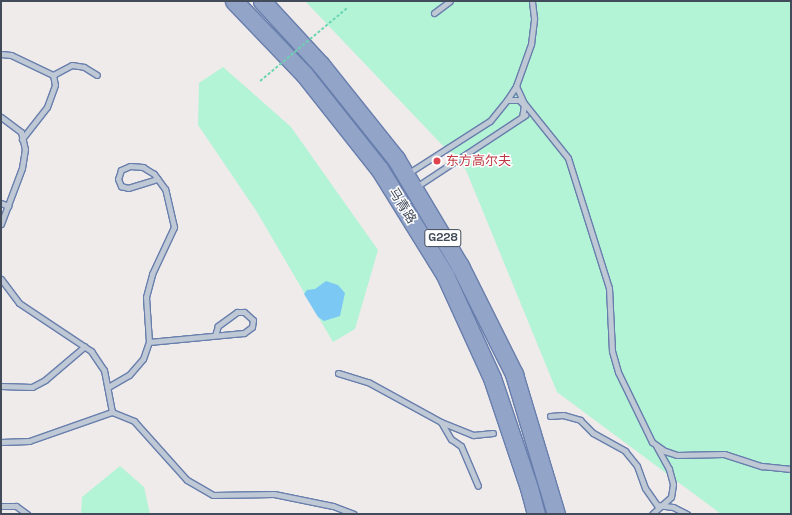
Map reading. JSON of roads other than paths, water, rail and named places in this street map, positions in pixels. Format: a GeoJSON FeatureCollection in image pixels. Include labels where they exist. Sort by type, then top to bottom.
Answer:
{"type":"FeatureCollection","features":[{"type":"Feature","properties":{"kind":"highway","name":"马青路"},"geometry":{"type":"LineString","coordinates":[[234,1],[304,74],[380,170],[445,275],[492,378],[530,488],[536,514]]}},
{"type":"Feature","properties":{"kind":"highway","name":"马青路"},"geometry":{"type":"LineString","coordinates":[[262,1],[321,65],[410,182],[460,266],[514,374],[556,514]]}},
{"type":"Feature","properties":{"kind":"lane"},"geometry":{"type":"LineString","coordinates":[[434,13],[450,1]]}},
{"type":"Feature","properties":{"kind":"lane"},"geometry":{"type":"LineString","coordinates":[[410,182],[490,121],[507,100],[516,86],[530,44],[534,18],[532,1]]}},
{"type":"Feature","properties":{"kind":"lane"},"geometry":{"type":"LineString","coordinates":[[1,54],[11,55],[53,75]]}},
{"type":"Feature","properties":{"kind":"lane"},"geometry":{"type":"LineString","coordinates":[[53,75],[72,65],[84,66],[97,75]]}},
{"type":"Feature","properties":{"kind":"lane"},"geometry":{"type":"LineString","coordinates":[[22,139],[47,107],[55,85],[53,75]]}},
{"type":"Feature","properties":{"kind":"lane"},"geometry":{"type":"LineString","coordinates":[[516,86],[530,111],[568,158],[610,288],[612,351],[618,372],[652,442],[666,463],[673,484],[671,498],[665,505],[652,514]]}},
{"type":"Feature","properties":{"kind":"lane"},"geometry":{"type":"LineString","coordinates":[[507,100],[519,100],[524,105],[522,117]]}},
{"type":"Feature","properties":{"kind":"lane"},"geometry":{"type":"LineString","coordinates":[[410,182],[530,111]]}},
{"type":"Feature","properties":{"kind":"lane"},"geometry":{"type":"LineString","coordinates":[[1,117],[21,132],[25,149],[22,168],[1,224]]}},
{"type":"Feature","properties":{"kind":"lane"},"geometry":{"type":"LineString","coordinates":[[108,387],[129,375],[143,359],[149,342],[146,297],[152,274],[174,226],[165,189],[158,180],[142,167],[130,166],[121,170],[118,178],[121,186],[128,188],[158,180]]}},
{"type":"Feature","properties":{"kind":"lane"},"geometry":{"type":"LineString","coordinates":[[1,203],[8,206]]}},
{"type":"Feature","properties":{"kind":"lane"},"geometry":{"type":"LineString","coordinates":[[1,279],[19,303],[91,351],[104,370],[112,412]]}},
{"type":"Feature","properties":{"kind":"lane"},"geometry":{"type":"LineString","coordinates":[[149,342],[215,335],[244,334],[252,327],[253,320],[244,312],[237,312],[218,326],[215,335]]}},
{"type":"Feature","properties":{"kind":"lane"},"geometry":{"type":"LineString","coordinates":[[1,386],[32,386],[45,380],[84,346]]}},
{"type":"Feature","properties":{"kind":"lane"},"geometry":{"type":"LineString","coordinates":[[338,373],[368,382],[441,422],[473,435],[493,433]]}},
{"type":"Feature","properties":{"kind":"lane"},"geometry":{"type":"LineString","coordinates":[[1,442],[29,441],[112,412],[134,421],[187,480],[213,495],[274,494],[333,506],[354,514]]}},
{"type":"Feature","properties":{"kind":"lane"},"geometry":{"type":"LineString","coordinates":[[550,416],[563,415],[580,420],[598,437],[625,450],[637,466],[653,500],[657,504],[665,505],[687,514]]}},
{"type":"Feature","properties":{"kind":"lane"},"geometry":{"type":"LineString","coordinates":[[441,422],[451,439],[461,446],[478,486]]}},
{"type":"Feature","properties":{"kind":"lane"},"geometry":{"type":"LineString","coordinates":[[652,442],[665,451],[677,455],[724,454],[762,466],[791,469]]}},
{"type":"Feature","properties":{"kind":"lane"},"geometry":{"type":"LineString","coordinates":[[1,506],[16,506],[27,514]]}},
{"type":"Feature","properties":{"kind":"water"},"geometry":{"type":"Polygon","coordinates":[[[326,281],[338,285],[345,293],[340,316],[324,321],[318,317],[304,294],[307,290],[315,289],[326,281]]]}},
{"type":"Feature","properties":{"kind":"place","name":"东方高尔夫"},"geometry":{"type":"Point","coordinates":[437,161]}}]}
